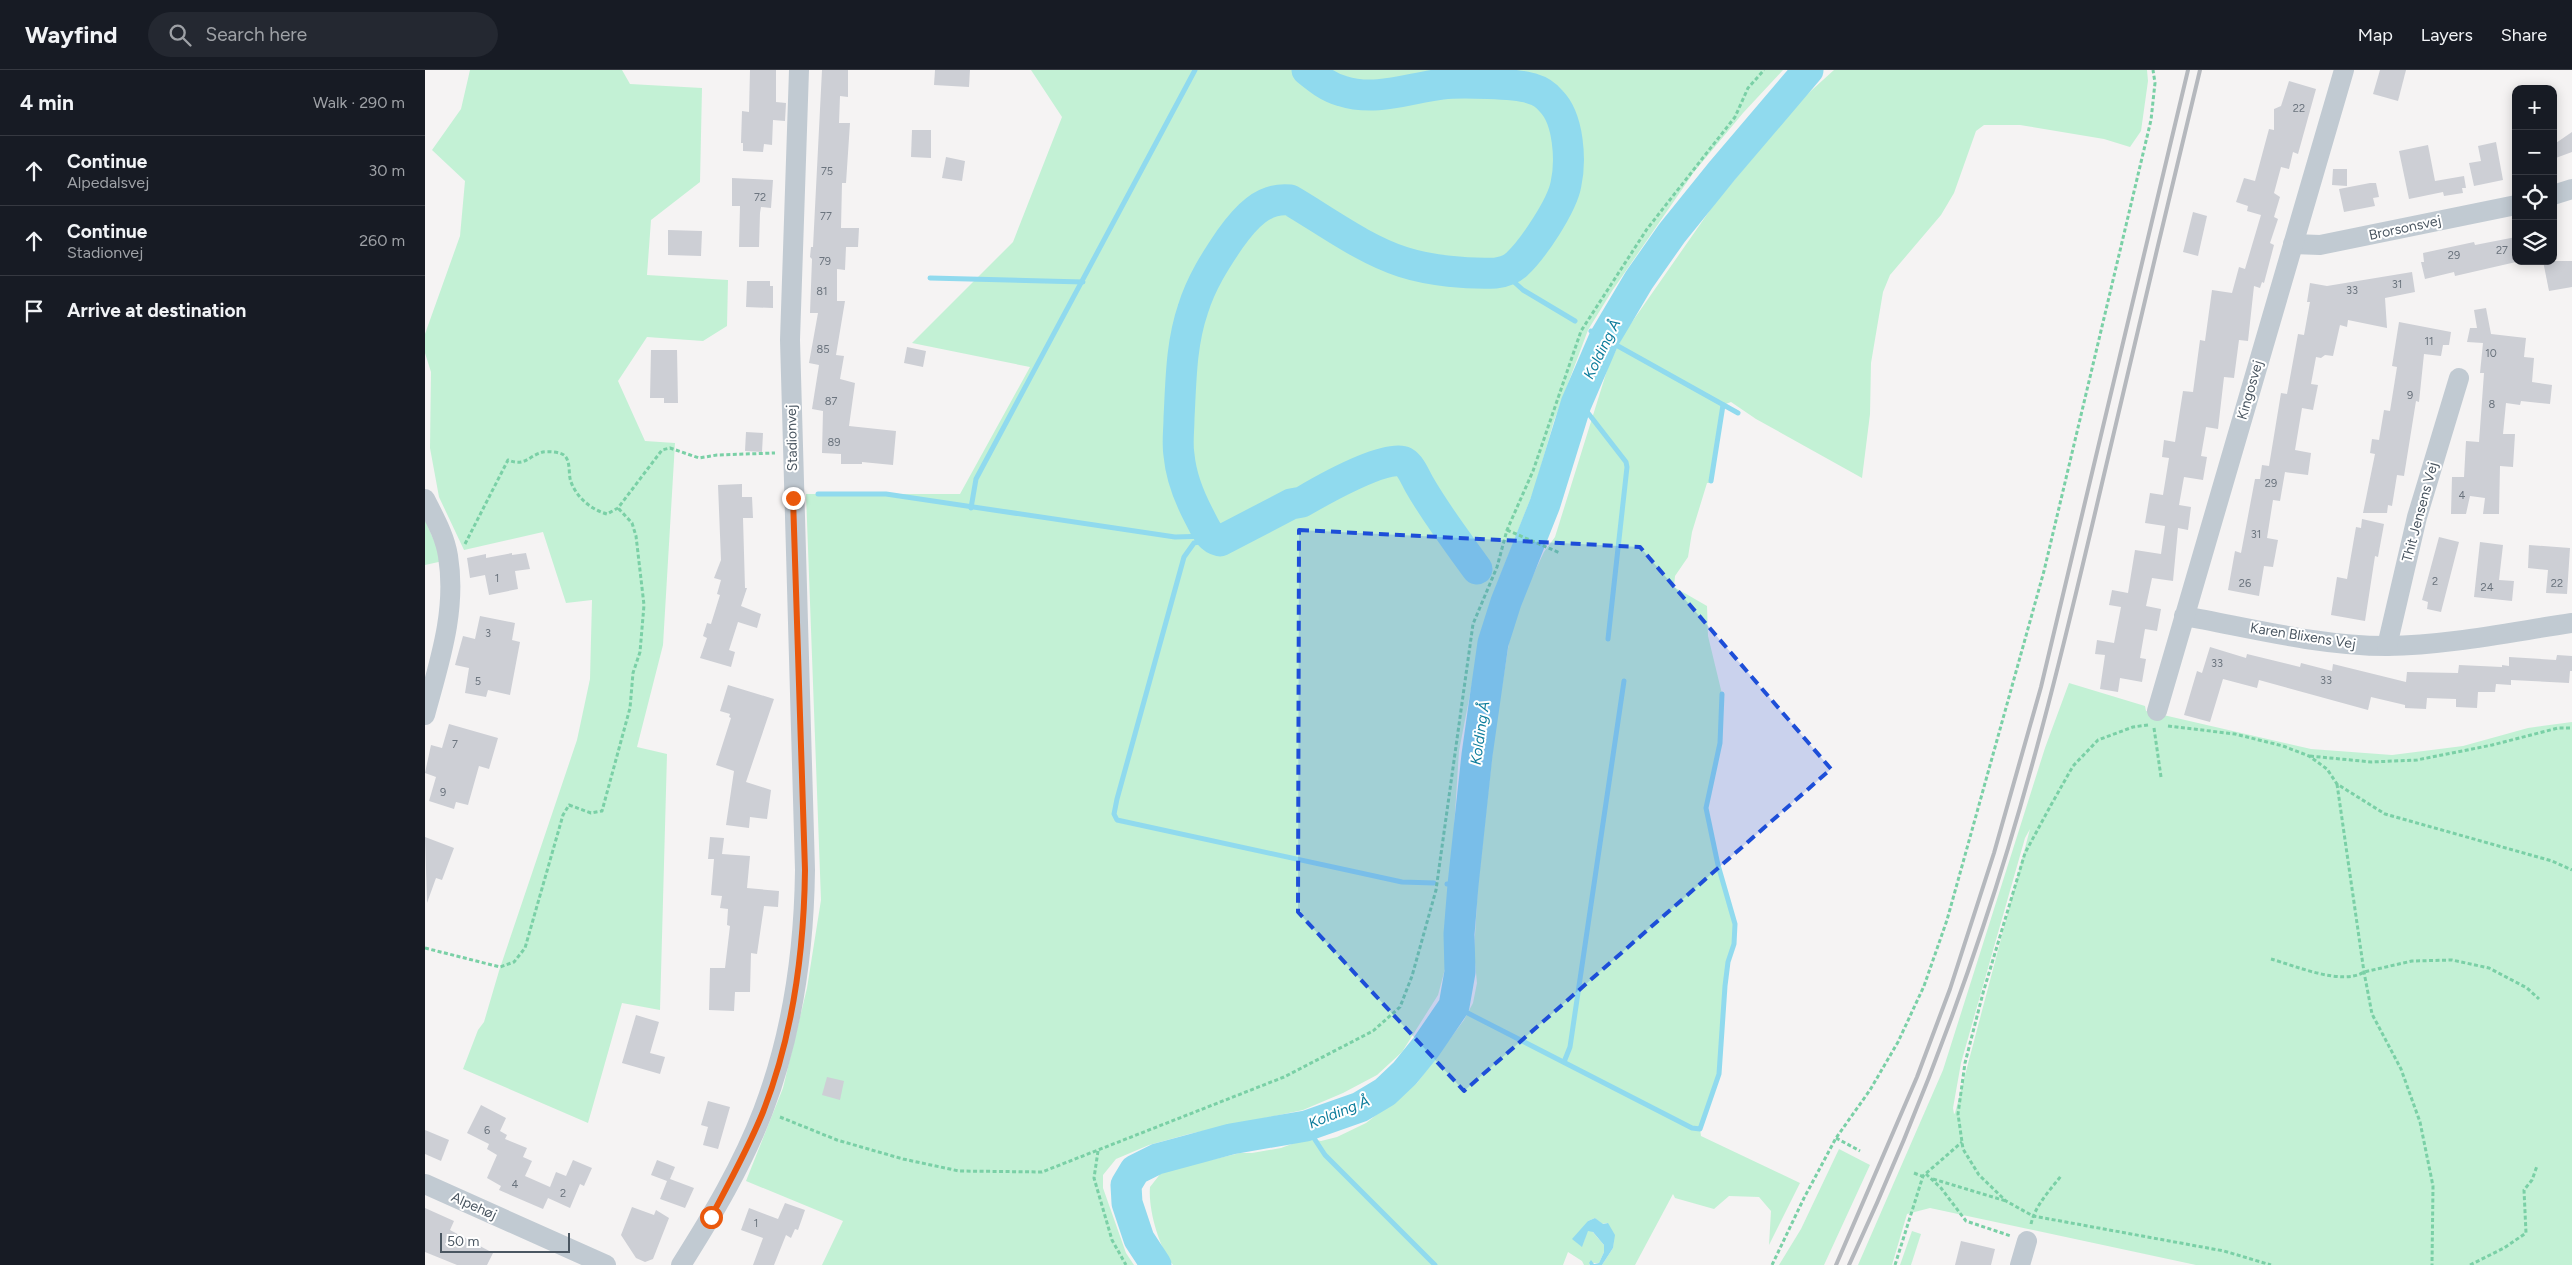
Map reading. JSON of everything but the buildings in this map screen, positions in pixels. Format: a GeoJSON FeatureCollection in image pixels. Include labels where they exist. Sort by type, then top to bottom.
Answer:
{"type":"FeatureCollection","features":[{"type":"Feature","properties":{"kind":"street","name":"Stadionvej"},"geometry":{"type":"LineString","coordinates":[[681,1265],[711,1217],[743,1157],[763,1111],[783,1045],[797,982],[804,927],[804,860],[790,340],[799,70]]}},
{"type":"Feature","properties":{"kind":"street","name":"Kingosvej"},"geometry":{"type":"LineString","coordinates":[[2155,717],[2344,70]]}},
{"type":"Feature","properties":{"kind":"street"},"geometry":{"type":"LineString","coordinates":[[2557,194],[2572,189]]}},
{"type":"Feature","properties":{"kind":"street","name":"Brorsonsvej"},"geometry":{"type":"LineString","coordinates":[[2293,244],[2320,245],[2512,205]]}},
{"type":"Feature","properties":{"kind":"street","name":"Thit Jensens Vej"},"geometry":{"type":"LineString","coordinates":[[2387,646],[2417,517],[2459,378]]}},
{"type":"Feature","properties":{"kind":"street"},"geometry":{"type":"LineString","coordinates":[[425,499],[441,533],[448,556],[452,602],[445,643],[425,715]]}},
{"type":"Feature","properties":{"kind":"street","name":"Karen Blixens Vej"},"geometry":{"type":"LineString","coordinates":[[2184,616],[2330,643],[2387,646],[2437,643],[2572,623]]}},
{"type":"Feature","properties":{"kind":"street","name":"Alpehøj"},"geometry":{"type":"LineString","coordinates":[[425,1184],[606,1265]]}},
{"type":"Feature","properties":{"kind":"street"},"geometry":{"type":"LineString","coordinates":[[2020,1265],[2027,1241]]}},
{"type":"Feature","properties":{"kind":"path"},"geometry":{"type":"LineString","coordinates":[[763,1111],[837,1140],[903,1159],[959,1171],[1042,1172],[1284,1077],[1373,1031],[1399,1007],[1412,976],[1439,874],[1457,729],[1473,624],[1497,566],[1507,530],[1533,471],[1585,321],[1647,229],[1735,117],[1747,88],[1764,70]]}},
{"type":"Feature","properties":{"kind":"path"},"geometry":{"type":"LineString","coordinates":[[1772,1265],[1804,1198],[1836,1138],[1870,1090],[1898,1042],[1923,986],[1947,920],[2039,590],[2077,442],[2151,120],[2155,83],[2153,70]]}},
{"type":"Feature","properties":{"kind":"path"},"geometry":{"type":"LineString","coordinates":[[448,556],[465,545],[508,460],[517,464],[527,462],[543,452],[562,454],[566,457],[569,464],[571,482],[595,511],[607,514],[618,508],[662,450],[669,448],[699,458],[717,455],[792,452]]}},
{"type":"Feature","properties":{"kind":"path"},"geometry":{"type":"LineString","coordinates":[[425,948],[500,967],[514,962],[525,948],[563,814],[569,805],[591,813],[602,811],[630,708],[633,673],[640,652],[644,605],[633,524],[618,508]]}},
{"type":"Feature","properties":{"kind":"path"},"geometry":{"type":"LineString","coordinates":[[1507,530],[1560,553]]}},
{"type":"Feature","properties":{"kind":"path"},"geometry":{"type":"LineString","coordinates":[[2155,717],[2161,777]]}},
{"type":"Feature","properties":{"kind":"path"},"geometry":{"type":"LineString","coordinates":[[2006,1201],[1979,1175],[1963,1148],[1959,1114],[1965,1063],[1983,993],[2025,853],[2073,766],[2098,740],[2133,728],[2155,717],[2283,746],[2309,756],[2327,769],[2337,784],[2385,814],[2552,861],[2572,870]]}},
{"type":"Feature","properties":{"kind":"path"},"geometry":{"type":"LineString","coordinates":[[2309,756],[2371,762],[2417,760],[2492,746],[2558,728],[2572,728]]}},
{"type":"Feature","properties":{"kind":"path"},"geometry":{"type":"LineString","coordinates":[[2337,784],[2364,972],[2372,1014],[2401,1069],[2420,1122],[2433,1186],[2432,1265]]}},
{"type":"Feature","properties":{"kind":"path"},"geometry":{"type":"LineString","coordinates":[[2271,959],[2340,978],[2358,976],[2364,972],[2411,961],[2452,960],[2489,968],[2527,988],[2539,1000]]}},
{"type":"Feature","properties":{"kind":"path"},"geometry":{"type":"LineString","coordinates":[[1836,1138],[1861,1151]]}},
{"type":"Feature","properties":{"kind":"path"},"geometry":{"type":"LineString","coordinates":[[1895,1265],[1924,1175],[1962,1142]]}},
{"type":"Feature","properties":{"kind":"path"},"geometry":{"type":"LineString","coordinates":[[1098,1151],[1094,1178],[1112,1240],[1126,1265]]}},
{"type":"Feature","properties":{"kind":"path"},"geometry":{"type":"LineString","coordinates":[[2470,1265],[2504,1248],[2526,1233],[2524,1190],[2532,1180],[2537,1166]]}},
{"type":"Feature","properties":{"kind":"path"},"geometry":{"type":"LineString","coordinates":[[1913,1173],[2006,1201],[2033,1216],[2224,1251],[2271,1265]]}},
{"type":"Feature","properties":{"kind":"path"},"geometry":{"type":"LineString","coordinates":[[2033,1216],[2061,1176]]}},
{"type":"Feature","properties":{"kind":"path"},"geometry":{"type":"LineString","coordinates":[[1931,1178],[1966,1221],[1982,1228],[2027,1241]]}},
{"type":"Feature","properties":{"kind":"highlighted area"},"geometry":{"type":"Polygon","coordinates":[[[1299,530],[1640,547],[1831,769],[1464,1091],[1298,912],[1299,530]]]}},
{"type":"Feature","properties":{"kind":"green space"},"geometry":{"type":"Polygon","coordinates":[[[470,70],[622,70],[630,84],[702,88],[700,182],[651,220],[647,275],[728,280],[727,326],[703,341],[647,337],[618,381],[645,441],[675,443],[663,645],[637,747],[667,754],[660,1010],[622,1003],[588,1123],[463,1069],[478,1030],[484,1022],[499,971],[577,740],[590,679],[592,600],[566,603],[543,532],[464,550],[439,497],[430,448],[431,372],[425,353],[425,334],[460,236],[465,181],[432,150],[461,109],[470,70]]]}},
{"type":"Feature","properties":{"kind":"green space"},"geometry":{"type":"Polygon","coordinates":[[[1031,70],[1783,70],[1743,113],[1694,172],[1612,291],[1588,330],[1554,421],[1534,490],[1495,589],[1482,632],[1459,751],[1452,860],[1447,897],[1445,969],[1438,995],[1402,1052],[1377,1075],[1343,1093],[1303,1110],[1189,1134],[1149,1145],[1116,1159],[1103,1175],[1103,1188],[1126,1253],[1134,1265],[822,1265],[843,1221],[746,1181],[783,1088],[807,988],[821,900],[806,494],[960,494],[1030,367],[912,343],[1013,242],[1062,117],[1031,70]]]}},
{"type":"Feature","properties":{"kind":"green space"},"geometry":{"type":"Polygon","coordinates":[[[1834,70],[2147,70],[2148,81],[2141,131],[2130,147],[2104,139],[2020,125],[1984,125],[1976,131],[1954,193],[1941,215],[1890,275],[1883,292],[1871,363],[1870,414],[1862,478],[1756,419],[1731,402],[1723,405],[1712,479],[1710,483],[1707,483],[1692,532],[1688,557],[1675,576],[1674,587],[1707,606],[1708,636],[1722,694],[1720,743],[1706,808],[1718,865],[1735,924],[1734,944],[1728,962],[1725,986],[1719,1074],[1700,1129],[1701,1136],[1800,1183],[1769,1245],[1771,1211],[1759,1197],[1729,1196],[1714,1209],[1675,1198],[1673,1194],[1635,1265],[1602,1265],[1613,1248],[1614,1235],[1607,1223],[1602,1224],[1595,1218],[1588,1221],[1583,1244],[1587,1231],[1591,1230],[1604,1245],[1604,1252],[1599,1263],[1589,1263],[1590,1265],[1584,1265],[1582,1261],[1568,1252],[1563,1265],[1173,1265],[1159,1239],[1151,1206],[1150,1187],[1161,1173],[1240,1153],[1281,1148],[1308,1138],[1321,1141],[1337,1137],[1366,1123],[1417,1083],[1464,1020],[1473,1003],[1477,983],[1474,952],[1478,885],[1495,730],[1510,636],[1525,592],[1544,552],[1555,537],[1609,364],[1625,332],[1715,203],[1802,99],[1834,70]]]}},
{"type":"Feature","properties":{"kind":"green space"},"geometry":{"type":"Polygon","coordinates":[[[425,520],[443,561],[425,565],[425,520]]]}},
{"type":"Feature","properties":{"kind":"green space"},"geometry":{"type":"Polygon","coordinates":[[[2069,683],[2145,706],[2146,711],[2311,749],[2392,755],[2463,746],[2528,728],[2572,722],[2572,1265],[2196,1265],[1930,1208],[1907,1214],[1892,1265],[1858,1265],[1943,1070],[2045,748],[2069,683]],[[2030,829],[2025,838],[1961,1063],[1953,1108],[1955,1113],[2030,829]]]}},
{"type":"Feature","properties":{"kind":"green space"},"geometry":{"type":"Polygon","coordinates":[[[1839,1149],[1870,1165],[1824,1265],[1779,1265],[1801,1229],[1839,1149]]]}},
{"type":"Feature","properties":{"kind":"green space"},"geometry":{"type":"Polygon","coordinates":[[[1912,1231],[1921,1234],[1911,1265],[1900,1265],[1912,1231]]]}},
{"type":"Feature","properties":{"kind":"water"},"geometry":{"type":"Polygon","coordinates":[[[1595,1218],[1603,1224],[1608,1223],[1615,1235],[1613,1248],[1602,1265],[1590,1265],[1589,1263],[1591,1260],[1594,1264],[1599,1263],[1604,1252],[1604,1245],[1593,1232],[1588,1231],[1582,1247],[1572,1239],[1588,1221],[1595,1218]]]}},
{"type":"Feature","properties":{"kind":"waterway"},"geometry":{"type":"LineString","coordinates":[[971,508],[976,479],[1195,70]]}},
{"type":"Feature","properties":{"kind":"waterway"},"geometry":{"type":"LineString","coordinates":[[1307,70],[1319,80],[1332,87],[1355,94],[1380,95],[1442,84],[1461,83],[1515,85],[1538,91],[1551,101],[1562,118],[1568,152],[1566,184],[1553,215],[1524,257],[1513,267],[1496,273],[1449,271],[1425,268],[1403,262],[1359,242],[1290,200],[1271,202],[1255,210],[1224,247],[1204,281],[1189,322],[1182,363],[1178,441],[1180,463],[1186,487],[1207,532],[1220,541],[1291,504],[1302,502],[1369,468],[1383,463],[1404,462],[1411,469],[1432,506],[1477,569]]}},
{"type":"Feature","properties":{"kind":"waterway","name":"Kolding Å"},"geometry":{"type":"LineString","coordinates":[[1156,1265],[1139,1239],[1127,1203],[1126,1185],[1135,1170],[1157,1159],[1231,1139],[1306,1126],[1360,1107],[1385,1092],[1405,1073],[1426,1047],[1454,1006],[1460,972],[1459,934],[1463,885],[1477,755],[1493,643],[1506,602],[1545,504],[1576,404],[1604,339],[1639,280],[1672,233],[1808,70]]}},
{"type":"Feature","properties":{"kind":"waterway"},"geometry":{"type":"LineString","coordinates":[[1502,271],[1523,290],[1575,321]]}},
{"type":"Feature","properties":{"kind":"waterway"},"geometry":{"type":"LineString","coordinates":[[930,278],[1083,282]]}},
{"type":"Feature","properties":{"kind":"waterway"},"geometry":{"type":"LineString","coordinates":[[1591,331],[1738,413]]}},
{"type":"Feature","properties":{"kind":"waterway"},"geometry":{"type":"LineString","coordinates":[[1576,404],[1588,413],[1626,462],[1627,467],[1608,639]]}},
{"type":"Feature","properties":{"kind":"waterway"},"geometry":{"type":"LineString","coordinates":[[1711,481],[1723,405]]}},
{"type":"Feature","properties":{"kind":"waterway"},"geometry":{"type":"LineString","coordinates":[[818,494],[886,494],[1175,537],[1209,536]]}},
{"type":"Feature","properties":{"kind":"waterway"},"geometry":{"type":"LineString","coordinates":[[1213,539],[1194,543],[1184,557],[1117,799],[1114,814],[1117,820],[1402,882],[1434,883]]}},
{"type":"Feature","properties":{"kind":"waterway"},"geometry":{"type":"LineString","coordinates":[[1564,1062],[1570,1047],[1624,681]]}},
{"type":"Feature","properties":{"kind":"waterway"},"geometry":{"type":"LineString","coordinates":[[1454,1006],[1692,1128],[1700,1129],[1719,1074],[1725,986],[1728,962],[1734,944],[1735,924],[1718,865],[1706,808],[1720,743],[1722,694]]}},
{"type":"Feature","properties":{"kind":"waterway"},"geometry":{"type":"LineString","coordinates":[[1447,884],[1463,885]]}},
{"type":"Feature","properties":{"kind":"waterway"},"geometry":{"type":"LineString","coordinates":[[1306,1126],[1325,1155],[1435,1265]]}},
{"type":"Feature","properties":{"kind":"railway"},"geometry":{"type":"LineString","coordinates":[[1836,1265],[1917,1077],[1950,989],[1994,853],[2041,687],[2188,70]]}},
{"type":"Feature","properties":{"kind":"railway"},"geometry":{"type":"LineString","coordinates":[[1849,1265],[1904,1140],[1937,1055],[2001,872],[2033,761],[2076,592],[2200,70]]}},
{"type":"Feature","properties":{"kind":"route"},"geometry":{"type":"LineString","coordinates":[[711,1217],[743,1157],[763,1111],[781,1054],[797,982],[804,927],[805,870],[793,498]]}}]}
